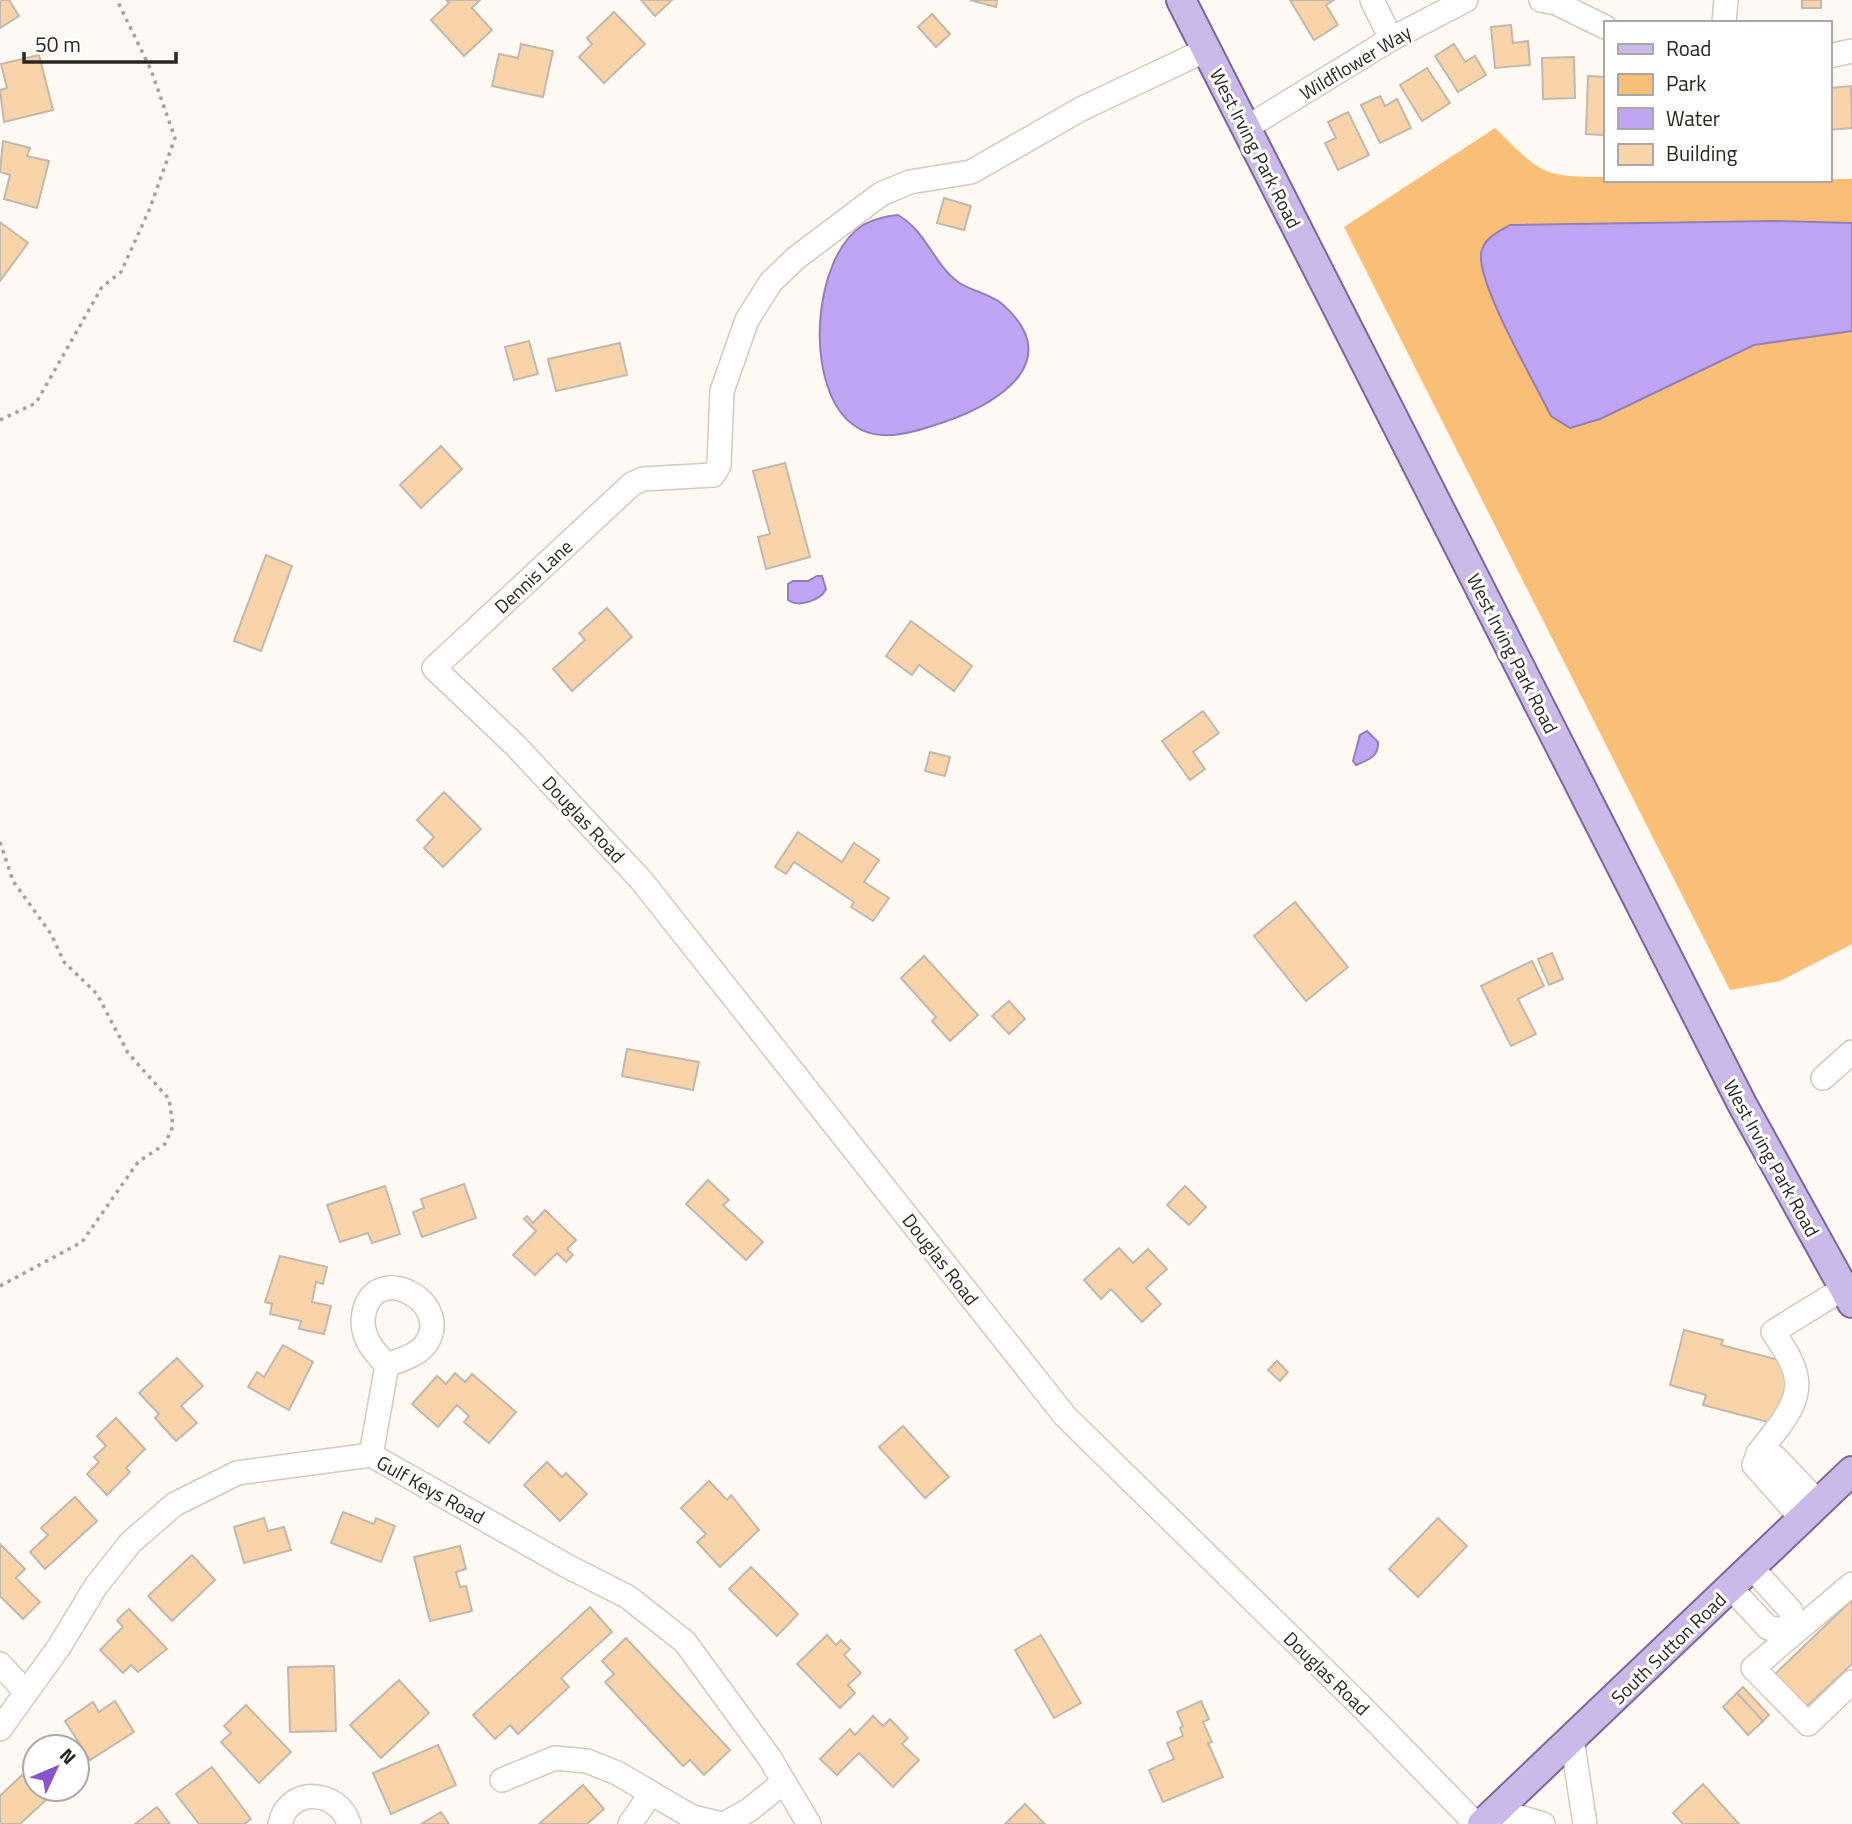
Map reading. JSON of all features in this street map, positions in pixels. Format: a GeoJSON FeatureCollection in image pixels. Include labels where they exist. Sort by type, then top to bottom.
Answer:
{"type":"FeatureCollection","features":[{"type":"Feature","properties":{"kind":"main road","name":"West Irving Park Road"},"geometry":{"type":"LineString","coordinates":[[1181,0],[1742,1104],[1848,1296]]}},
{"type":"Feature","properties":{"kind":"main road","name":"South Sutton Road"},"geometry":{"type":"LineString","coordinates":[[1485,1820],[1852,1471]]}},
{"type":"Feature","properties":{"kind":"street"},"geometry":{"type":"LineString","coordinates":[[1372,0],[1391,39]]}},
{"type":"Feature","properties":{"kind":"street","name":"Wildflower Way"},"geometry":{"type":"LineString","coordinates":[[1246,128],[1391,39],[1466,0]]}},
{"type":"Feature","properties":{"kind":"street"},"geometry":{"type":"LineString","coordinates":[[1541,0],[1556,3],[1604,27]]}},
{"type":"Feature","properties":{"kind":"street"},"geometry":{"type":"LineString","coordinates":[[1724,21],[1726,0]]}},
{"type":"Feature","properties":{"kind":"street","name":"Dennis Lane"},"geometry":{"type":"LineString","coordinates":[[434,668],[632,484],[643,479],[713,475],[719,465],[722,391],[747,320],[771,282],[856,210],[881,194],[910,183],[971,172],[1081,109],[1206,50]]}},
{"type":"Feature","properties":{"kind":"street"},"geometry":{"type":"LineString","coordinates":[[1831,55],[1852,51]]}},
{"type":"Feature","properties":{"kind":"street","name":"Douglas Road"},"geometry":{"type":"LineString","coordinates":[[434,668],[516,746],[641,880],[1065,1416],[1361,1706],[1485,1820]]}},
{"type":"Feature","properties":{"kind":"street"},"geometry":{"type":"LineString","coordinates":[[1823,1078],[1852,1052]]}},
{"type":"Feature","properties":{"kind":"street"},"geometry":{"type":"LineString","coordinates":[[1810,1511],[1754,1465],[1758,1453],[1788,1416],[1797,1397],[1798,1379],[1792,1358],[1773,1332],[1848,1296]]}},
{"type":"Feature","properties":{"kind":"street"},"geometry":{"type":"LineString","coordinates":[[371,1455],[387,1365]]}},
{"type":"Feature","properties":{"kind":"street","name":"Gulf Keys Road"},"geometry":{"type":"LineString","coordinates":[[0,1729],[59,1647],[96,1586],[131,1542],[175,1504],[237,1473],[371,1455],[567,1566],[628,1597],[676,1634],[685,1642],[784,1782],[809,1824]]}},
{"type":"Feature","properties":{"kind":"street"},"geometry":{"type":"LineString","coordinates":[[1752,1568],[1791,1611],[1794,1630]]}},
{"type":"Feature","properties":{"kind":"street"},"geometry":{"type":"LineString","coordinates":[[1852,1584],[1794,1630],[1753,1668],[1808,1724],[1852,1682]]}},
{"type":"Feature","properties":{"kind":"street"},"geometry":{"type":"LineString","coordinates":[[1731,1588],[1768,1628],[1794,1630]]}},
{"type":"Feature","properties":{"kind":"street"},"geometry":{"type":"LineString","coordinates":[[0,1664],[26,1692]]}},
{"type":"Feature","properties":{"kind":"street"},"geometry":{"type":"LineString","coordinates":[[1572,1739],[1585,1824]]}},
{"type":"Feature","properties":{"kind":"street"},"geometry":{"type":"LineString","coordinates":[[502,1780],[555,1758],[587,1761],[617,1773],[692,1817],[723,1824],[749,1810],[784,1782]]}},
{"type":"Feature","properties":{"kind":"street"},"geometry":{"type":"LineString","coordinates":[[630,1824],[651,1793]]}},
{"type":"Feature","properties":{"kind":"street"},"geometry":{"type":"LineString","coordinates":[[280,1824],[282,1812],[294,1799],[311,1795],[331,1799],[346,1814],[349,1824]]}},
{"type":"Feature","properties":{"kind":"street"},"geometry":{"type":"LineString","coordinates":[[1485,1820],[1543,1824]]}},
{"type":"Feature","properties":{"kind":"path"},"geometry":{"type":"LineString","coordinates":[[0,420],[36,403],[102,287],[121,272],[150,208],[175,138],[151,70],[117,0]]}},
{"type":"Feature","properties":{"kind":"path"},"geometry":{"type":"LineString","coordinates":[[0,842],[13,881],[51,934],[64,962],[97,994],[128,1053],[169,1099],[173,1126],[165,1144],[138,1162],[82,1242],[0,1286]]}},
{"type":"Feature","properties":{"kind":"green space"},"geometry":{"type":"Polygon","coordinates":[[[1495,128],[1522,155],[1543,169],[1567,176],[1604,177],[1604,182],[1831,182],[1831,179],[1852,179],[1852,944],[1780,981],[1730,990],[1344,227],[1495,128]]]}},
{"type":"Feature","properties":{"kind":"water"},"geometry":{"type":"Polygon","coordinates":[[[898,215],[916,230],[942,266],[958,282],[1001,303],[1020,323],[1028,342],[1027,360],[1019,376],[988,402],[937,425],[889,435],[865,432],[838,409],[827,384],[821,356],[820,325],[824,294],[833,265],[846,242],[863,225],[898,215]]]}},
{"type":"Feature","properties":{"kind":"water"},"geometry":{"type":"Polygon","coordinates":[[[1775,221],[1852,223],[1852,331],[1754,345],[1600,419],[1570,428],[1551,416],[1488,288],[1481,254],[1482,248],[1492,236],[1510,225],[1775,221]]]}},
{"type":"Feature","properties":{"kind":"water"},"geometry":{"type":"Polygon","coordinates":[[[822,576],[826,589],[820,596],[804,603],[788,600],[788,584],[793,581],[808,581],[822,576]]]}},
{"type":"Feature","properties":{"kind":"water"},"geometry":{"type":"Polygon","coordinates":[[[1367,731],[1378,742],[1377,751],[1372,757],[1356,765],[1353,761],[1360,735],[1367,731]]]}},
{"type":"Feature","properties":{"kind":"building"},"geometry":{"type":"Polygon","coordinates":[[[0,0],[9,0],[19,16],[0,28],[0,0]]]}},
{"type":"Feature","properties":{"kind":"building"},"geometry":{"type":"Polygon","coordinates":[[[446,0],[480,0],[472,8],[492,30],[464,56],[431,20],[449,3],[446,0]]]}},
{"type":"Feature","properties":{"kind":"building"},"geometry":{"type":"Polygon","coordinates":[[[641,0],[672,0],[655,16],[641,0]]]}},
{"type":"Feature","properties":{"kind":"building"},"geometry":{"type":"Polygon","coordinates":[[[970,0],[997,0],[996,7],[970,0]]]}},
{"type":"Feature","properties":{"kind":"building"},"geometry":{"type":"Polygon","coordinates":[[[1290,0],[1334,0],[1326,5],[1338,25],[1314,40],[1290,0]]]}},
{"type":"Feature","properties":{"kind":"building"},"geometry":{"type":"Polygon","coordinates":[[[1802,0],[1821,0],[1821,8],[1802,8],[1802,0]]]}},
{"type":"Feature","properties":{"kind":"building"},"geometry":{"type":"Polygon","coordinates":[[[614,12],[645,44],[604,83],[579,57],[592,44],[587,38],[614,12]]]}},
{"type":"Feature","properties":{"kind":"building"},"geometry":{"type":"Polygon","coordinates":[[[932,14],[950,34],[936,47],[918,27],[932,14]]]}},
{"type":"Feature","properties":{"kind":"building"},"geometry":{"type":"Polygon","coordinates":[[[1511,25],[1513,43],[1528,41],[1530,65],[1495,68],[1491,27],[1511,25]]]}},
{"type":"Feature","properties":{"kind":"building"},"geometry":{"type":"Polygon","coordinates":[[[521,44],[553,51],[543,97],[492,86],[499,54],[518,58],[521,44]]]}},
{"type":"Feature","properties":{"kind":"building"},"geometry":{"type":"Polygon","coordinates":[[[1454,44],[1465,62],[1475,56],[1486,75],[1458,92],[1435,56],[1454,44]]]}},
{"type":"Feature","properties":{"kind":"building"},"geometry":{"type":"Polygon","coordinates":[[[39,55],[53,110],[4,122],[0,90],[7,88],[1,64],[39,55]]]}},
{"type":"Feature","properties":{"kind":"building"},"geometry":{"type":"Polygon","coordinates":[[[1574,57],[1575,98],[1543,99],[1542,58],[1574,57]]]}},
{"type":"Feature","properties":{"kind":"building"},"geometry":{"type":"Polygon","coordinates":[[[1427,68],[1450,103],[1422,121],[1400,85],[1427,68]]]}},
{"type":"Feature","properties":{"kind":"building"},"geometry":{"type":"Polygon","coordinates":[[[1588,76],[1604,77],[1604,135],[1586,134],[1588,76]]]}},
{"type":"Feature","properties":{"kind":"building"},"geometry":{"type":"Polygon","coordinates":[[[1851,86],[1852,128],[1831,130],[1831,88],[1851,86]]]}},
{"type":"Feature","properties":{"kind":"building"},"geometry":{"type":"Polygon","coordinates":[[[1380,96],[1385,106],[1397,99],[1411,128],[1380,143],[1361,105],[1380,96]]]}},
{"type":"Feature","properties":{"kind":"building"},"geometry":{"type":"Polygon","coordinates":[[[1348,112],[1369,155],[1338,170],[1325,143],[1336,138],[1328,122],[1348,112]]]}},
{"type":"Feature","properties":{"kind":"building"},"geometry":{"type":"Polygon","coordinates":[[[3,141],[30,148],[27,156],[49,161],[37,208],[4,199],[10,175],[0,172],[3,141]]]}},
{"type":"Feature","properties":{"kind":"building"},"geometry":{"type":"Polygon","coordinates":[[[944,198],[971,206],[964,230],[937,223],[944,198]]]}},
{"type":"Feature","properties":{"kind":"building"},"geometry":{"type":"Polygon","coordinates":[[[0,222],[28,243],[0,281],[0,222]]]}},
{"type":"Feature","properties":{"kind":"building"},"geometry":{"type":"Polygon","coordinates":[[[529,341],[538,374],[514,380],[505,347],[529,341]]]}},
{"type":"Feature","properties":{"kind":"building"},"geometry":{"type":"Polygon","coordinates":[[[620,343],[627,375],[556,391],[548,359],[620,343]]]}},
{"type":"Feature","properties":{"kind":"building"},"geometry":{"type":"Polygon","coordinates":[[[441,446],[462,469],[421,508],[400,485],[441,446]]]}},
{"type":"Feature","properties":{"kind":"building"},"geometry":{"type":"Polygon","coordinates":[[[785,463],[810,557],[766,569],[758,537],[770,534],[753,471],[785,463]]]}},
{"type":"Feature","properties":{"kind":"building"},"geometry":{"type":"Polygon","coordinates":[[[266,555],[292,566],[261,651],[234,641],[266,555]]]}},
{"type":"Feature","properties":{"kind":"building"},"geometry":{"type":"Polygon","coordinates":[[[607,608],[632,637],[572,691],[553,669],[585,640],[579,633],[607,608]]]}},
{"type":"Feature","properties":{"kind":"building"},"geometry":{"type":"Polygon","coordinates":[[[911,621],[972,666],[954,691],[919,665],[912,675],[886,656],[911,621]]]}},
{"type":"Feature","properties":{"kind":"building"},"geometry":{"type":"Polygon","coordinates":[[[1203,711],[1219,733],[1193,752],[1205,769],[1190,780],[1162,741],[1203,711]]]}},
{"type":"Feature","properties":{"kind":"building"},"geometry":{"type":"Polygon","coordinates":[[[930,752],[950,757],[945,776],[925,771],[930,752]]]}},
{"type":"Feature","properties":{"kind":"building"},"geometry":{"type":"Polygon","coordinates":[[[444,792],[481,829],[443,867],[424,848],[434,837],[417,820],[444,792]]]}},
{"type":"Feature","properties":{"kind":"building"},"geometry":{"type":"Polygon","coordinates":[[[798,832],[842,862],[854,843],[879,860],[864,882],[889,898],[873,921],[851,907],[854,902],[794,862],[786,874],[775,867],[798,832]]]}},
{"type":"Feature","properties":{"kind":"building"},"geometry":{"type":"Polygon","coordinates":[[[1295,902],[1348,967],[1306,1001],[1254,936],[1295,902]]]}},
{"type":"Feature","properties":{"kind":"building"},"geometry":{"type":"Polygon","coordinates":[[[1552,953],[1563,979],[1549,985],[1538,959],[1552,953]]]}},
{"type":"Feature","properties":{"kind":"building"},"geometry":{"type":"Polygon","coordinates":[[[924,956],[978,1015],[950,1041],[932,1021],[936,1017],[901,978],[924,956]]]}},
{"type":"Feature","properties":{"kind":"building"},"geometry":{"type":"Polygon","coordinates":[[[1532,961],[1544,986],[1518,999],[1536,1034],[1511,1046],[1481,986],[1532,961]]]}},
{"type":"Feature","properties":{"kind":"building"},"geometry":{"type":"Polygon","coordinates":[[[1009,1001],[1025,1019],[1009,1034],[992,1016],[1009,1001]]]}},
{"type":"Feature","properties":{"kind":"building"},"geometry":{"type":"Polygon","coordinates":[[[627,1049],[699,1062],[693,1090],[622,1076],[627,1049]]]}},
{"type":"Feature","properties":{"kind":"building"},"geometry":{"type":"Polygon","coordinates":[[[708,1180],[729,1200],[723,1205],[763,1242],[746,1260],[686,1204],[708,1180]]]}},
{"type":"Feature","properties":{"kind":"building"},"geometry":{"type":"Polygon","coordinates":[[[464,1184],[476,1218],[422,1237],[413,1212],[424,1208],[421,1199],[464,1184]]]}},
{"type":"Feature","properties":{"kind":"building"},"geometry":{"type":"Polygon","coordinates":[[[385,1186],[400,1234],[372,1243],[368,1233],[340,1242],[327,1205],[385,1186]]]}},
{"type":"Feature","properties":{"kind":"building"},"geometry":{"type":"Polygon","coordinates":[[[1185,1186],[1206,1207],[1189,1225],[1167,1205],[1185,1186]]]}},
{"type":"Feature","properties":{"kind":"building"},"geometry":{"type":"Polygon","coordinates":[[[545,1210],[576,1240],[567,1249],[573,1255],[566,1262],[557,1253],[535,1275],[513,1255],[536,1231],[524,1219],[527,1216],[533,1223],[545,1210]]]}},
{"type":"Feature","properties":{"kind":"building"},"geometry":{"type":"Polygon","coordinates":[[[1119,1248],[1133,1263],[1148,1249],[1167,1269],[1146,1288],[1161,1304],[1142,1322],[1111,1289],[1101,1299],[1084,1280],[1119,1248]]]}},
{"type":"Feature","properties":{"kind":"building"},"geometry":{"type":"Polygon","coordinates":[[[280,1256],[327,1267],[323,1284],[316,1282],[312,1302],[331,1306],[324,1334],[299,1329],[301,1321],[270,1314],[272,1304],[265,1302],[280,1256]]]}},
{"type":"Feature","properties":{"kind":"building"},"geometry":{"type":"Polygon","coordinates":[[[1684,1330],[1723,1340],[1721,1345],[1791,1363],[1776,1424],[1703,1405],[1706,1395],[1670,1385],[1684,1330]]]}},
{"type":"Feature","properties":{"kind":"building"},"geometry":{"type":"Polygon","coordinates":[[[283,1345],[313,1362],[289,1410],[248,1387],[257,1372],[264,1377],[283,1345]]]}},
{"type":"Feature","properties":{"kind":"building"},"geometry":{"type":"Polygon","coordinates":[[[177,1358],[203,1386],[181,1406],[197,1423],[176,1441],[155,1418],[159,1414],[139,1393],[177,1358]]]}},
{"type":"Feature","properties":{"kind":"building"},"geometry":{"type":"Polygon","coordinates":[[[1277,1361],[1288,1372],[1280,1381],[1268,1370],[1277,1361]]]}},
{"type":"Feature","properties":{"kind":"building"},"geometry":{"type":"Polygon","coordinates":[[[455,1373],[465,1382],[472,1374],[516,1412],[489,1443],[464,1422],[469,1416],[457,1405],[438,1427],[412,1404],[437,1376],[446,1384],[455,1373]]]}},
{"type":"Feature","properties":{"kind":"building"},"geometry":{"type":"Polygon","coordinates":[[[116,1418],[145,1449],[126,1468],[130,1472],[107,1495],[87,1474],[99,1462],[94,1457],[106,1446],[97,1436],[116,1418]]]}},
{"type":"Feature","properties":{"kind":"building"},"geometry":{"type":"Polygon","coordinates":[[[903,1426],[949,1477],[925,1498],[879,1447],[903,1426]]]}},
{"type":"Feature","properties":{"kind":"building"},"geometry":{"type":"Polygon","coordinates":[[[547,1462],[562,1477],[566,1473],[587,1494],[560,1521],[524,1485],[547,1462]]]}},
{"type":"Feature","properties":{"kind":"building"},"geometry":{"type":"Polygon","coordinates":[[[709,1481],[727,1500],[731,1495],[759,1530],[720,1567],[697,1542],[706,1534],[681,1508],[709,1481]]]}},
{"type":"Feature","properties":{"kind":"building"},"geometry":{"type":"Polygon","coordinates":[[[75,1497],[97,1521],[45,1569],[30,1552],[48,1535],[41,1528],[75,1497]]]}},
{"type":"Feature","properties":{"kind":"building"},"geometry":{"type":"Polygon","coordinates":[[[343,1512],[374,1524],[376,1518],[395,1526],[381,1562],[331,1543],[343,1512]]]}},
{"type":"Feature","properties":{"kind":"building"},"geometry":{"type":"Polygon","coordinates":[[[264,1518],[268,1531],[284,1527],[291,1550],[244,1563],[234,1527],[264,1518]]]}},
{"type":"Feature","properties":{"kind":"building"},"geometry":{"type":"Polygon","coordinates":[[[1438,1518],[1467,1546],[1418,1597],[1389,1569],[1438,1518]]]}},
{"type":"Feature","properties":{"kind":"building"},"geometry":{"type":"Polygon","coordinates":[[[0,1544],[25,1569],[16,1578],[40,1602],[23,1619],[0,1596],[0,1544]]]}},
{"type":"Feature","properties":{"kind":"building"},"geometry":{"type":"Polygon","coordinates":[[[460,1546],[466,1569],[456,1572],[460,1587],[466,1586],[472,1611],[430,1621],[414,1557],[460,1546]]]}},
{"type":"Feature","properties":{"kind":"building"},"geometry":{"type":"Polygon","coordinates":[[[192,1555],[215,1580],[172,1621],[148,1596],[192,1555]]]}},
{"type":"Feature","properties":{"kind":"building"},"geometry":{"type":"Polygon","coordinates":[[[751,1567],[798,1614],[777,1636],[729,1589],[751,1567]]]}},
{"type":"Feature","properties":{"kind":"building"},"geometry":{"type":"Polygon","coordinates":[[[1852,1600],[1852,1664],[1804,1709],[1772,1677],[1852,1600]]]}},
{"type":"Feature","properties":{"kind":"building"},"geometry":{"type":"Polygon","coordinates":[[[590,1607],[612,1632],[561,1678],[569,1687],[518,1734],[510,1725],[495,1739],[473,1715],[590,1607]]]}},
{"type":"Feature","properties":{"kind":"building"},"geometry":{"type":"Polygon","coordinates":[[[129,1609],[167,1649],[138,1672],[131,1665],[123,1673],[100,1650],[123,1627],[117,1620],[129,1609]]]}},
{"type":"Feature","properties":{"kind":"building"},"geometry":{"type":"Polygon","coordinates":[[[827,1635],[836,1645],[841,1640],[850,1649],[844,1655],[861,1673],[848,1685],[855,1693],[840,1708],[797,1664],[827,1635]]]}},
{"type":"Feature","properties":{"kind":"building"},"geometry":{"type":"Polygon","coordinates":[[[1041,1635],[1081,1703],[1054,1718],[1015,1650],[1041,1635]]]}},
{"type":"Feature","properties":{"kind":"building"},"geometry":{"type":"Polygon","coordinates":[[[626,1638],[730,1750],[704,1775],[690,1760],[683,1766],[605,1682],[614,1674],[602,1661],[626,1638]]]}},
{"type":"Feature","properties":{"kind":"building"},"geometry":{"type":"Polygon","coordinates":[[[334,1666],[336,1731],[290,1732],[288,1667],[334,1666]]]}},
{"type":"Feature","properties":{"kind":"building"},"geometry":{"type":"Polygon","coordinates":[[[399,1680],[429,1713],[381,1758],[350,1725],[399,1680]]]}},
{"type":"Feature","properties":{"kind":"building"},"geometry":{"type":"Polygon","coordinates":[[[1743,1687],[1769,1715],[1763,1721],[1737,1693],[1743,1687]]]}},
{"type":"Feature","properties":{"kind":"building"},"geometry":{"type":"Polygon","coordinates":[[[1737,1693],[1763,1721],[1748,1735],[1723,1707],[1737,1693]]]}},
{"type":"Feature","properties":{"kind":"building"},"geometry":{"type":"Polygon","coordinates":[[[115,1701],[134,1732],[91,1759],[91,1733],[73,1733],[65,1721],[93,1702],[99,1712],[115,1701]]]}},
{"type":"Feature","properties":{"kind":"building"},"geometry":{"type":"Polygon","coordinates":[[[1201,1701],[1209,1719],[1203,1722],[1212,1742],[1208,1743],[1223,1777],[1163,1802],[1149,1770],[1174,1759],[1167,1743],[1183,1736],[1180,1728],[1183,1726],[1177,1712],[1201,1701]]]}},
{"type":"Feature","properties":{"kind":"building"},"geometry":{"type":"Polygon","coordinates":[[[246,1705],[291,1752],[259,1783],[221,1742],[231,1733],[224,1726],[246,1705]]]}},
{"type":"Feature","properties":{"kind":"building"},"geometry":{"type":"Polygon","coordinates":[[[873,1716],[883,1726],[890,1719],[908,1738],[902,1744],[919,1760],[893,1787],[859,1753],[837,1775],[820,1759],[850,1729],[855,1735],[873,1716]]]}},
{"type":"Feature","properties":{"kind":"building"},"geometry":{"type":"Polygon","coordinates":[[[438,1745],[456,1785],[391,1814],[373,1773],[438,1745]]]}},
{"type":"Feature","properties":{"kind":"building"},"geometry":{"type":"Polygon","coordinates":[[[212,1767],[251,1819],[244,1824],[199,1824],[176,1794],[212,1767]]]}},
{"type":"Feature","properties":{"kind":"building"},"geometry":{"type":"Polygon","coordinates":[[[21,1776],[21,1803],[43,1803],[20,1824],[0,1824],[0,1796],[21,1776]]]}},
{"type":"Feature","properties":{"kind":"building"},"geometry":{"type":"Polygon","coordinates":[[[1703,1784],[1739,1824],[1683,1824],[1673,1813],[1703,1784]]]}},
{"type":"Feature","properties":{"kind":"building"},"geometry":{"type":"Polygon","coordinates":[[[583,1785],[604,1809],[587,1824],[539,1824],[583,1785]]]}},
{"type":"Feature","properties":{"kind":"building"},"geometry":{"type":"Polygon","coordinates":[[[1025,1804],[1045,1824],[1005,1824],[1025,1804]]]}},
{"type":"Feature","properties":{"kind":"building"},"geometry":{"type":"Polygon","coordinates":[[[157,1807],[170,1824],[135,1824],[157,1807]]]}},
{"type":"Feature","properties":{"kind":"building"},"geometry":{"type":"Polygon","coordinates":[[[441,1812],[449,1824],[421,1824],[441,1812]]]}}]}
